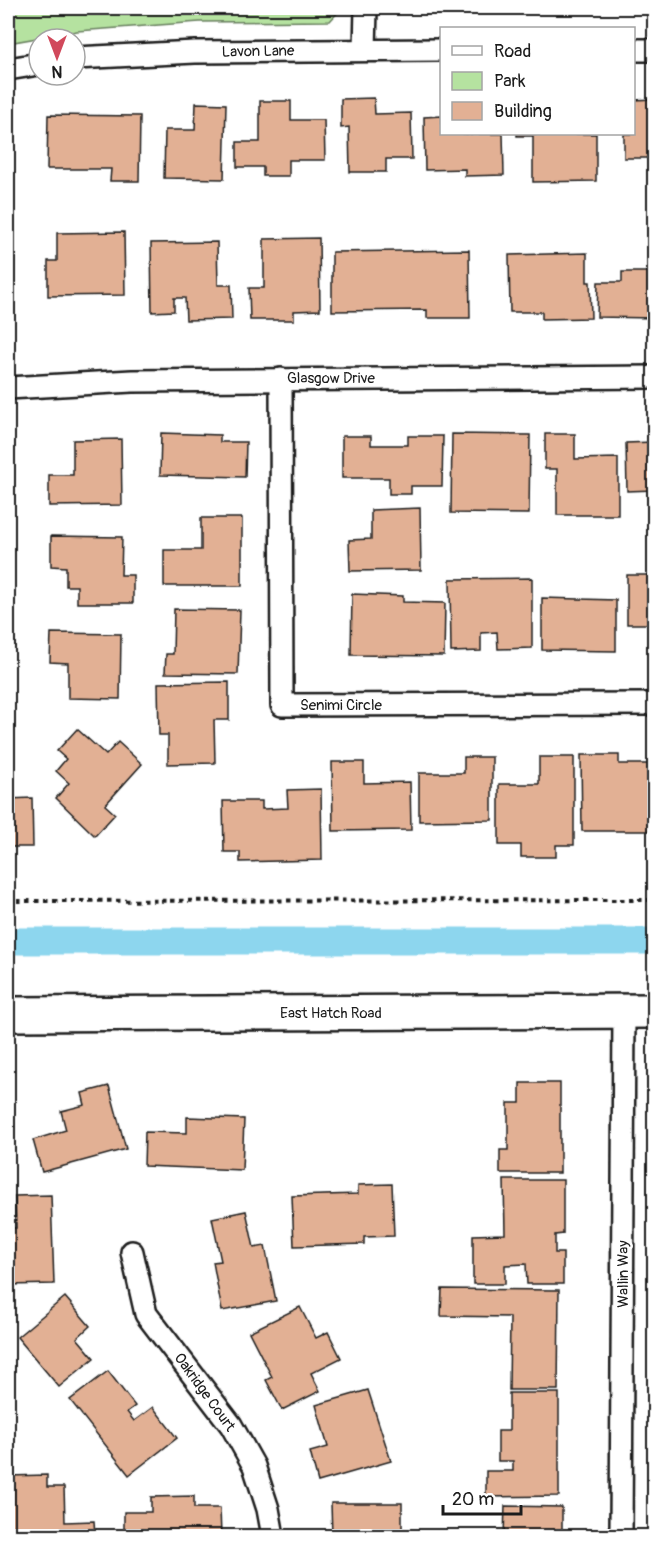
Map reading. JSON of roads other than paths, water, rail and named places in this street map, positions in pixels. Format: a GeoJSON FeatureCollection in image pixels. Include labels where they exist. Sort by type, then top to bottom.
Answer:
{"type":"FeatureCollection","features":[{"type":"Feature","properties":{"kind":"main road","name":"East Hatch Road"},"geometry":{"type":"LineString","coordinates":[[8,1014],[639,1011]]}},
{"type":"Feature","properties":{"kind":"street"},"geometry":{"type":"LineString","coordinates":[[365,50],[366,8]]}},
{"type":"Feature","properties":{"kind":"street","name":"Lavon Lane"},"geometry":{"type":"LineString","coordinates":[[87,57],[195,52],[440,50]]}},
{"type":"Feature","properties":{"kind":"street"},"geometry":{"type":"LineString","coordinates":[[635,50],[654,50]]}},
{"type":"Feature","properties":{"kind":"street"},"geometry":{"type":"LineString","coordinates":[[8,69],[27,66]]}},
{"type":"Feature","properties":{"kind":"street","name":"Glasgow Drive"},"geometry":{"type":"LineString","coordinates":[[8,388],[132,381],[654,378]]}},
{"type":"Feature","properties":{"kind":"street","name":"Senimi Circle"},"geometry":{"type":"LineString","coordinates":[[280,379],[282,705],[654,704]]}},
{"type":"Feature","properties":{"kind":"street","name":"Wallin Way"},"geometry":{"type":"LineString","coordinates":[[621,1536],[639,1011]]}},
{"type":"Feature","properties":{"kind":"street","name":"Oakridge Court"},"geometry":{"type":"LineString","coordinates":[[132,1252],[146,1314],[231,1425],[254,1466],[268,1509],[273,1536]]}},
{"type":"Feature","properties":{"kind":"waterway"},"geometry":{"type":"LineString","coordinates":[[8,941],[654,941]]}}]}
